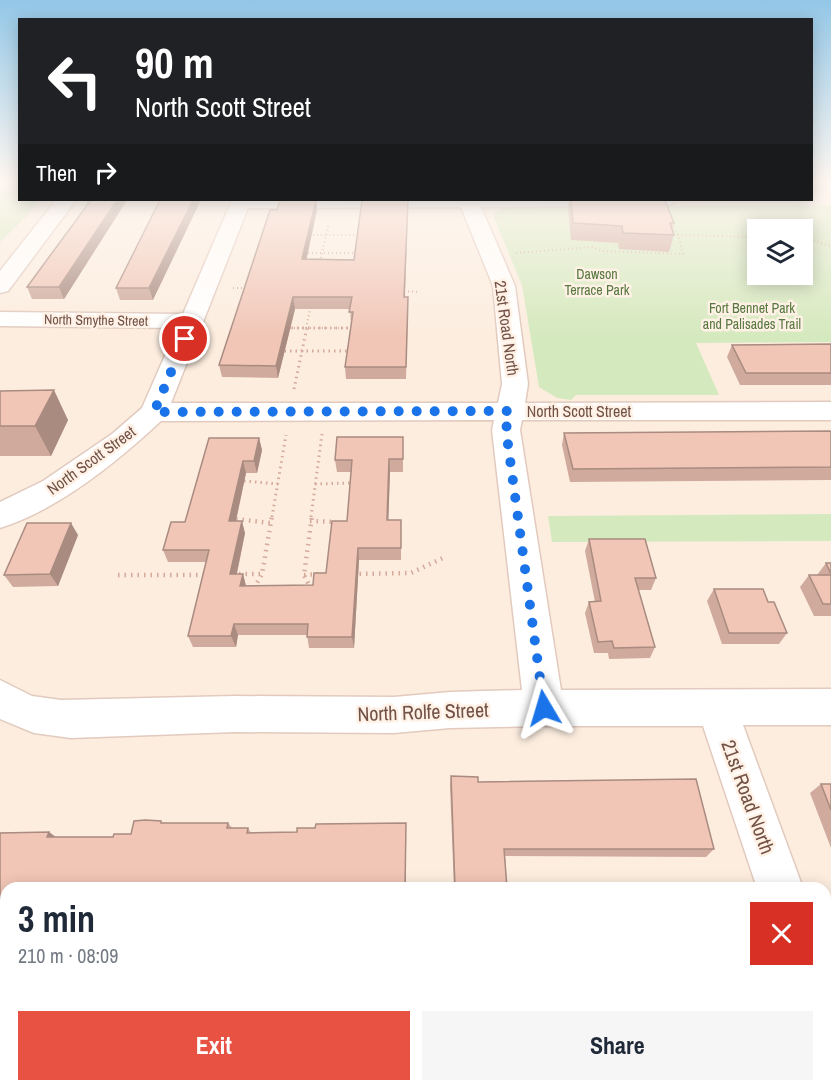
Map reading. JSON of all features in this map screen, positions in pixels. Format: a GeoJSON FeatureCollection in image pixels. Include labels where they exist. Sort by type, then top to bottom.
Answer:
{"type":"FeatureCollection","features":[{"type":"Feature","properties":{"kind":"street"},"geometry":{"type":"LineString","coordinates":[[0,286],[40,234]]}},
{"type":"Feature","properties":{"kind":"street"},"geometry":{"type":"LineString","coordinates":[[154,412],[229,234]]}},
{"type":"Feature","properties":{"kind":"street","name":"21st Road North"},"geometry":{"type":"LineString","coordinates":[[482,234],[504,286],[514,384],[506,430],[544,708]]}},
{"type":"Feature","properties":{"kind":"street","name":"North Smythe Street"},"geometry":{"type":"LineString","coordinates":[[0,319],[193,321]]}},
{"type":"Feature","properties":{"kind":"street","name":"North Scott Street"},"geometry":{"type":"LineString","coordinates":[[0,516],[54,489],[122,441],[154,412],[831,411]]}},
{"type":"Feature","properties":{"kind":"street","name":"North Rolfe Street"},"geometry":{"type":"LineString","coordinates":[[8,704],[49,719],[235,714],[394,715],[450,710],[544,708],[831,707]]}},
{"type":"Feature","properties":{"kind":"street","name":"21st Road North"},"geometry":{"type":"LineString","coordinates":[[716,706],[778,882]]}},
{"type":"Feature","properties":{"kind":"path"},"geometry":{"type":"LineString","coordinates":[[302,235],[370,235]]}},
{"type":"Feature","properties":{"kind":"path"},"geometry":{"type":"LineString","coordinates":[[509,253],[592,247],[601,251],[683,254],[678,235],[747,237]]}},
{"type":"Feature","properties":{"kind":"path"},"geometry":{"type":"LineString","coordinates":[[320,266],[326,236]]}},
{"type":"Feature","properties":{"kind":"path"},"geometry":{"type":"LineString","coordinates":[[813,240],[831,246]]}},
{"type":"Feature","properties":{"kind":"path"},"geometry":{"type":"LineString","coordinates":[[298,253],[369,253]]}},
{"type":"Feature","properties":{"kind":"path"},"geometry":{"type":"LineString","coordinates":[[226,288],[259,288]]}},
{"type":"Feature","properties":{"kind":"path"},"geometry":{"type":"LineString","coordinates":[[397,291],[420,292]]}},
{"type":"Feature","properties":{"kind":"path"},"geometry":{"type":"LineString","coordinates":[[293,395],[312,299]]}},
{"type":"Feature","properties":{"kind":"path"},"geometry":{"type":"LineString","coordinates":[[279,328],[362,327]]}},
{"type":"Feature","properties":{"kind":"path"},"geometry":{"type":"LineString","coordinates":[[272,351],[301,353],[359,351]]}},
{"type":"Feature","properties":{"kind":"path"},"geometry":{"type":"LineString","coordinates":[[250,597],[262,574],[287,428]]}},
{"type":"Feature","properties":{"kind":"path"},"geometry":{"type":"LineString","coordinates":[[315,597],[304,575],[323,428]]}},
{"type":"Feature","properties":{"kind":"path"},"geometry":{"type":"LineString","coordinates":[[244,481],[278,484]]}},
{"type":"Feature","properties":{"kind":"path"},"geometry":{"type":"LineString","coordinates":[[315,484],[352,483]]}},
{"type":"Feature","properties":{"kind":"path"},"geometry":{"type":"LineString","coordinates":[[236,519],[270,523]]}},
{"type":"Feature","properties":{"kind":"path"},"geometry":{"type":"LineString","coordinates":[[310,521],[339,523]]}},
{"type":"Feature","properties":{"kind":"path"},"geometry":{"type":"LineString","coordinates":[[352,574],[411,573],[442,558]]}},
{"type":"Feature","properties":{"kind":"path"},"geometry":{"type":"LineString","coordinates":[[118,575],[214,574]]}},
{"type":"Feature","properties":{"kind":"path"},"geometry":{"type":"LineString","coordinates":[[238,574],[262,574]]}},
{"type":"Feature","properties":{"kind":"path"},"geometry":{"type":"LineString","coordinates":[[304,575],[328,574]]}},
{"type":"Feature","properties":{"kind":"green space"},"geometry":{"type":"Polygon","coordinates":[[[0,234],[8,234],[0,242],[0,234]]]}},
{"type":"Feature","properties":{"kind":"green space","name":"Dawson Terrace Park"},"geometry":{"type":"Polygon","coordinates":[[[501,234],[747,234],[747,285],[813,285],[813,234],[831,234],[831,342],[696,343],[719,395],[576,395],[571,400],[557,398],[539,387],[522,285],[501,234]]]}},
{"type":"Feature","properties":{"kind":"green space"},"geometry":{"type":"Polygon","coordinates":[[[831,514],[831,541],[552,542],[548,516],[831,514]]]}},
{"type":"Feature","properties":{"kind":"building"},"geometry":{"type":"Polygon","coordinates":[[[66,234],[94,234],[59,287],[27,287],[66,234]]]}},
{"type":"Feature","properties":{"kind":"building"},"geometry":{"type":"Polygon","coordinates":[[[143,234],[176,234],[149,288],[116,288],[143,234]]]}},
{"type":"Feature","properties":{"kind":"building"},"geometry":{"type":"Polygon","coordinates":[[[262,234],[308,234],[302,259],[354,260],[357,234],[407,234],[404,297],[408,297],[406,367],[345,367],[353,312],[349,312],[352,297],[293,297],[276,366],[219,365],[262,234]]]}},
{"type":"Feature","properties":{"kind":"building"},"geometry":{"type":"Polygon","coordinates":[[[831,344],[831,373],[746,373],[732,345],[831,344]]]}},
{"type":"Feature","properties":{"kind":"building"},"geometry":{"type":"Polygon","coordinates":[[[54,390],[35,426],[0,426],[0,391],[54,390]]]}},
{"type":"Feature","properties":{"kind":"building"},"geometry":{"type":"Polygon","coordinates":[[[830,431],[831,467],[573,469],[564,433],[830,431]]]}},
{"type":"Feature","properties":{"kind":"building"},"geometry":{"type":"Polygon","coordinates":[[[337,437],[403,437],[403,459],[389,459],[387,520],[401,520],[401,548],[358,548],[352,637],[307,637],[308,624],[234,624],[231,636],[188,636],[209,550],[163,550],[171,522],[185,522],[209,438],[259,438],[254,461],[243,461],[229,521],[242,521],[230,574],[243,574],[240,586],[313,585],[314,573],[326,573],[332,521],[347,521],[352,460],[335,460],[337,437]]]}},
{"type":"Feature","properties":{"kind":"building"},"geometry":{"type":"Polygon","coordinates":[[[27,523],[71,523],[50,574],[4,575],[27,523]]]}},
{"type":"Feature","properties":{"kind":"building"},"geometry":{"type":"Polygon","coordinates":[[[589,539],[645,539],[656,578],[635,578],[655,647],[614,648],[612,641],[598,642],[589,602],[601,601],[589,539]]]}},
{"type":"Feature","properties":{"kind":"building"},"geometry":{"type":"Polygon","coordinates":[[[826,563],[831,563],[831,574],[826,563]]]}},
{"type":"Feature","properties":{"kind":"building"},"geometry":{"type":"Polygon","coordinates":[[[809,575],[831,575],[831,604],[823,604],[809,575]]]}},
{"type":"Feature","properties":{"kind":"building"},"geometry":{"type":"Polygon","coordinates":[[[714,589],[763,589],[768,602],[774,602],[787,633],[729,633],[714,589]]]}},
{"type":"Feature","properties":{"kind":"building"},"geometry":{"type":"Polygon","coordinates":[[[451,776],[478,777],[478,782],[696,779],[714,849],[504,849],[507,882],[455,882],[451,776]]]}},
{"type":"Feature","properties":{"kind":"building"},"geometry":{"type":"Polygon","coordinates":[[[821,784],[831,784],[831,810],[821,784]]]}},
{"type":"Feature","properties":{"kind":"building"},"geometry":{"type":"Polygon","coordinates":[[[134,821],[228,823],[227,828],[248,828],[247,833],[297,832],[297,828],[315,828],[316,824],[406,823],[405,882],[0,882],[0,833],[49,832],[47,837],[113,837],[114,834],[131,834],[134,821]]]}},
{"type":"Feature","properties":{"kind":"route"},"geometry":{"type":"LineString","coordinates":[[185,339],[154,412],[509,411],[506,430],[544,708]]}},
{"type":"Feature","properties":{"kind":"park label","name":"Fort Bennet Park and Palisades Trail"},"geometry":{"type":"Point","coordinates":[752,316]}}]}
